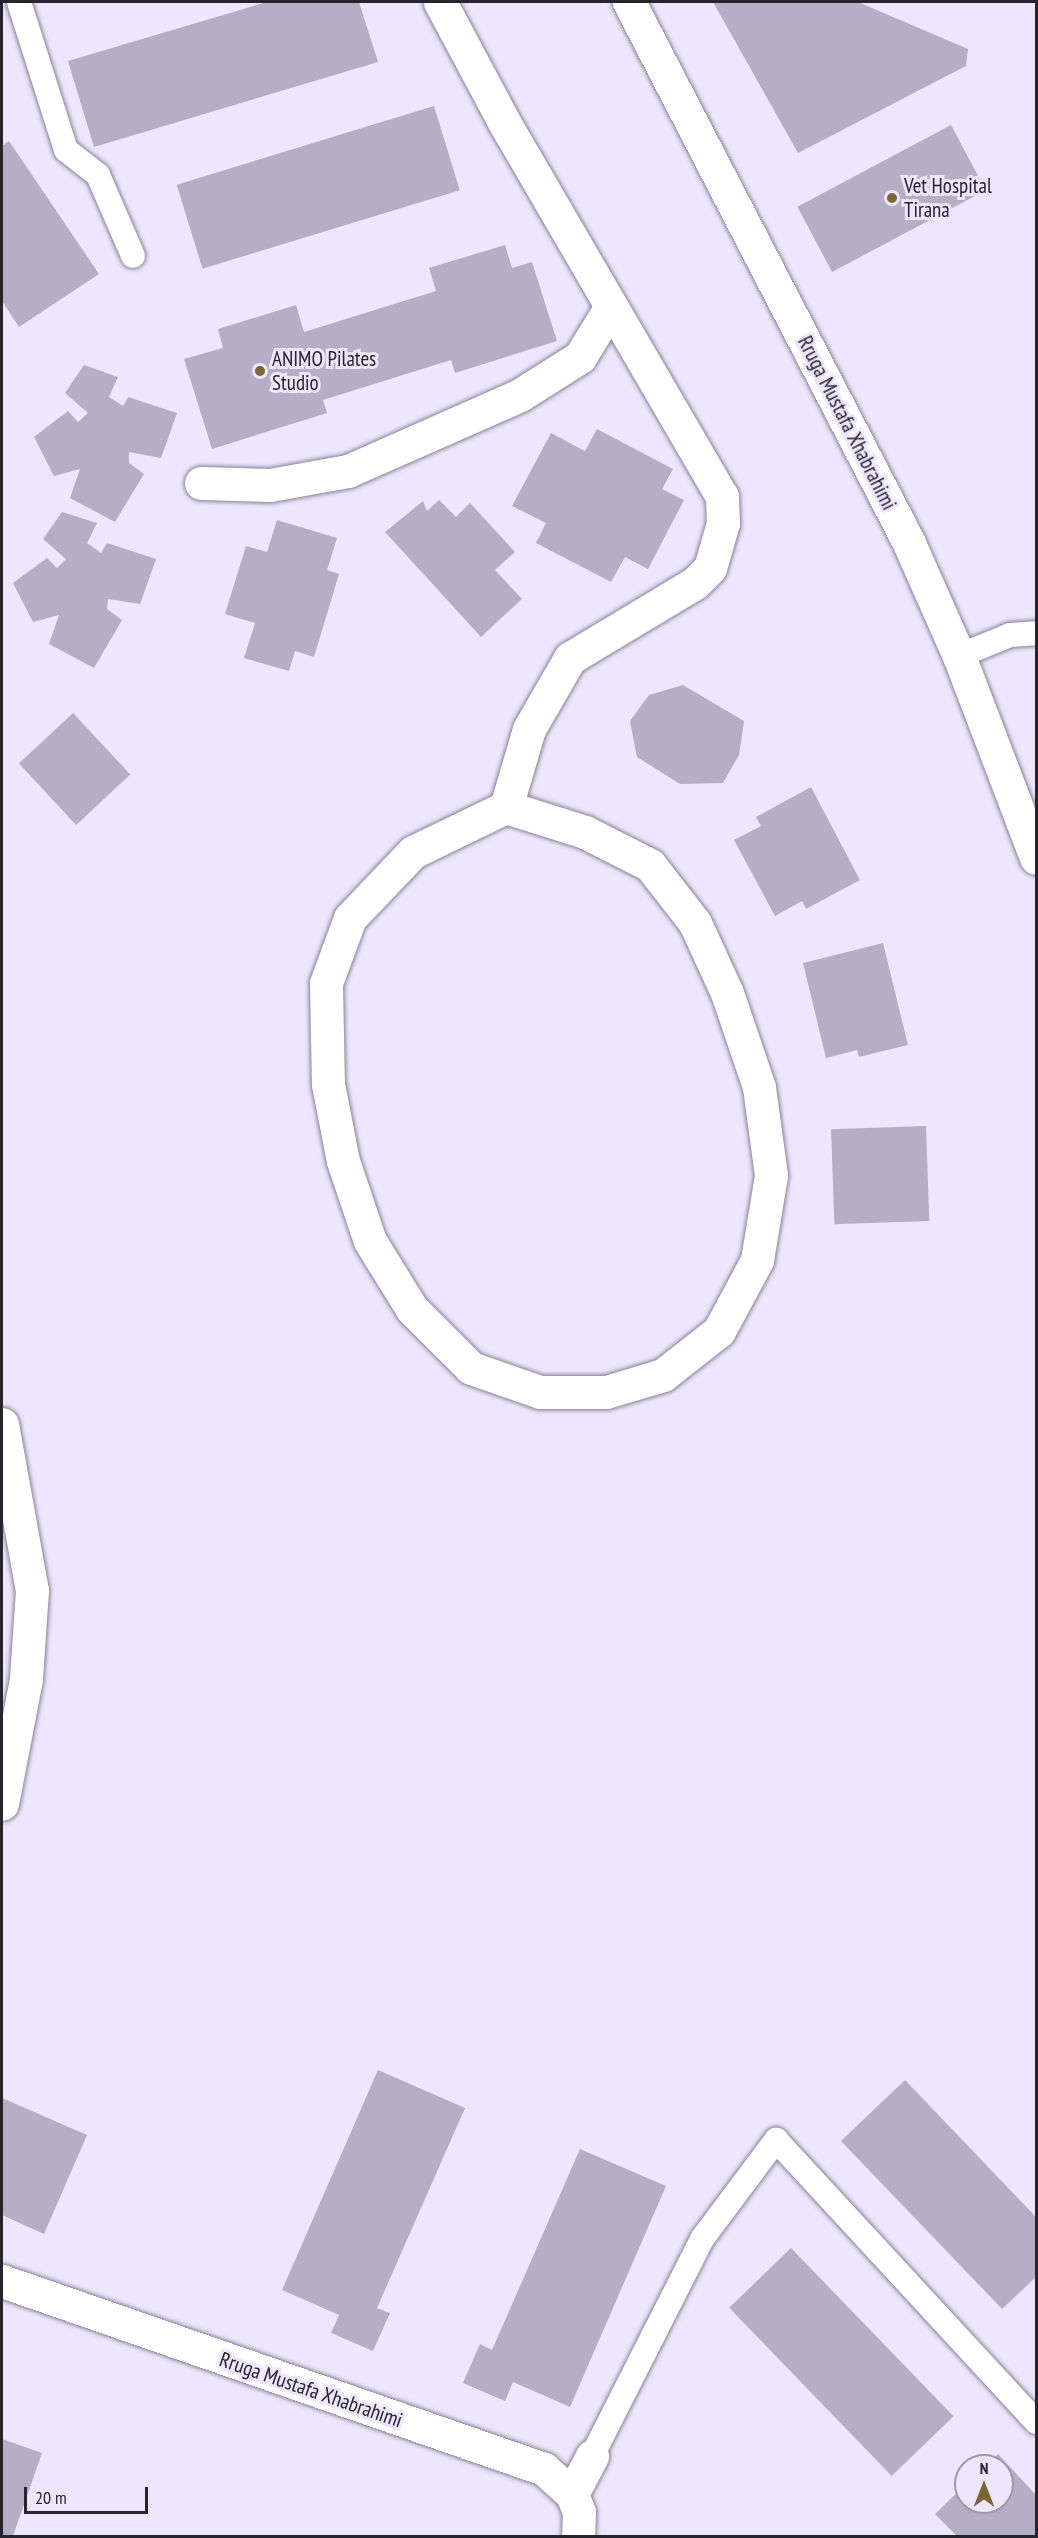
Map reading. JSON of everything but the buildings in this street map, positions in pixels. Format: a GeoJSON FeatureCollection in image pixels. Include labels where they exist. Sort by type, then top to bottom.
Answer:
{"type":"FeatureCollection","features":[{"type":"Feature","properties":{"kind":"street"},"geometry":{"type":"LineString","coordinates":[[440,2],[610,308],[722,496],[722,531],[710,568],[694,583],[570,658],[529,729],[506,807],[413,852],[350,918],[326,984],[328,1084],[343,1161],[370,1241],[412,1309],[471,1368],[540,1392],[606,1392],[663,1375],[719,1331],[757,1260],[771,1175],[759,1087],[727,993],[695,923],[650,865],[585,832],[506,807]]}},
{"type":"Feature","properties":{"kind":"street","name":"Rruga Mustafa Xhabrahimi"},"geometry":{"type":"LineString","coordinates":[[629,2],[908,541],[958,656],[1036,858]]}},
{"type":"Feature","properties":{"kind":"street"},"geometry":{"type":"LineString","coordinates":[[201,483],[270,485],[348,471],[520,395],[580,357],[610,308]]}},
{"type":"Feature","properties":{"kind":"street"},"geometry":{"type":"LineString","coordinates":[[2,1424],[32,1590],[26,1679],[2,1804]]}},
{"type":"Feature","properties":{"kind":"street","name":"Rruga Mustafa Xhabrahimi"},"geometry":{"type":"LineString","coordinates":[[2,2281],[544,2469],[572,2494]]}},
{"type":"Feature","properties":{"kind":"street"},"geometry":{"type":"LineString","coordinates":[[578,2536],[579,2512],[572,2494],[592,2456]]}},
{"type":"Feature","properties":{"kind":"lane"},"geometry":{"type":"LineString","coordinates":[[19,2],[66,150],[98,175],[133,256]]}},
{"type":"Feature","properties":{"kind":"lane"},"geometry":{"type":"LineString","coordinates":[[958,656],[1010,636],[1036,633]]}},
{"type":"Feature","properties":{"kind":"lane"},"geometry":{"type":"LineString","coordinates":[[592,2456],[702,2238],[776,2140],[1036,2422]]}},
{"type":"Feature","properties":{"kind":"place","name":"Vet Hospital Tirana"},"geometry":{"type":"Point","coordinates":[892,198]}},
{"type":"Feature","properties":{"kind":"place","name":"ANIMO Pilates Studio"},"geometry":{"type":"Point","coordinates":[260,371]}}]}
